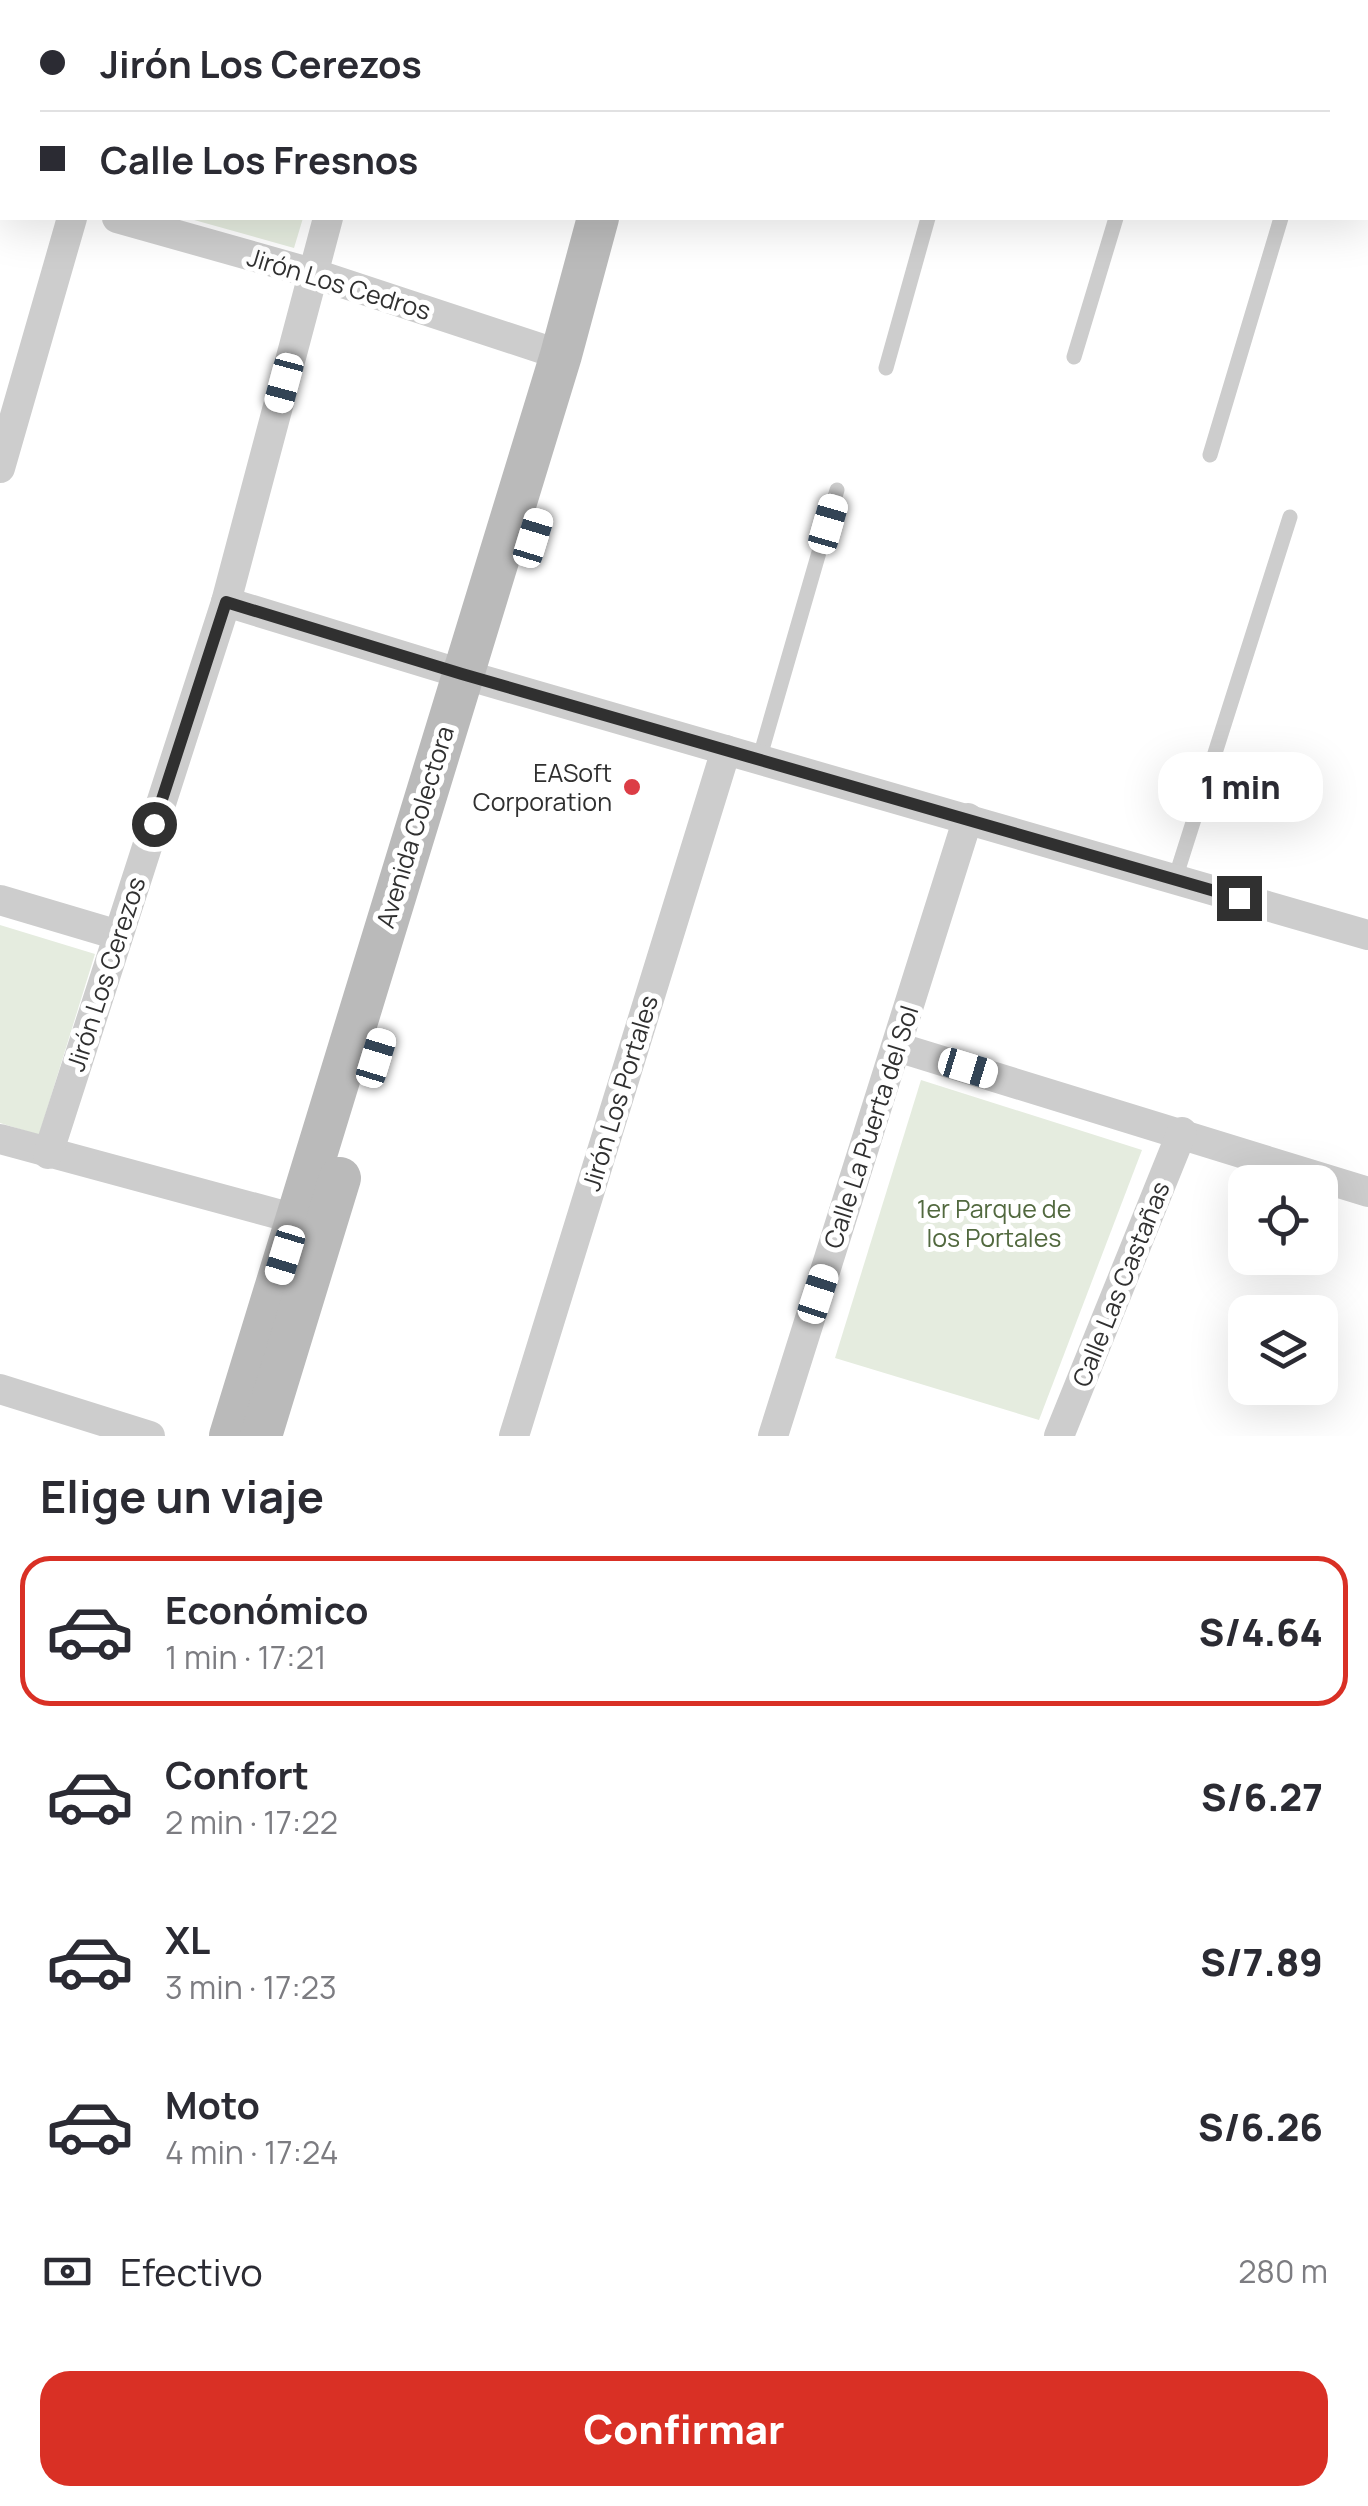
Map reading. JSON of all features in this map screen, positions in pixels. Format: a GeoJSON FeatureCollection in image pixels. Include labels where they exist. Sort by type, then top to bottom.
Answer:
{"type":"FeatureCollection","features":[{"type":"Feature","properties":{"kind":"street"},"geometry":{"type":"LineString","coordinates":[[0,468],[71,220]]}},
{"type":"Feature","properties":{"kind":"street","name":"Jirón Los Cedros"},"geometry":{"type":"LineString","coordinates":[[123,220],[312,273],[561,355]]}},
{"type":"Feature","properties":{"kind":"street","name":"Jirón Los Cerezos"},"geometry":{"type":"LineString","coordinates":[[48,1154],[226,602],[327,220]]}},
{"type":"Feature","properties":{"kind":"street","name":"Avenida Colectora"},"geometry":{"type":"LineString","coordinates":[[262,1436],[476,678],[597,220]]}},
{"type":"Feature","properties":{"kind":"street","name":"Avenida Colectora"},"geometry":{"type":"LineString","coordinates":[[230,1436],[296,1219],[627,220]]}},
{"type":"Feature","properties":{"kind":"street"},"geometry":{"type":"LineString","coordinates":[[226,602],[1368,936]]}},
{"type":"Feature","properties":{"kind":"street","name":"Jirón Los Portales"},"geometry":{"type":"LineString","coordinates":[[514,1436],[726,750]]}},
{"type":"Feature","properties":{"kind":"street","name":"Calle La Puerta del Sol"},"geometry":{"type":"LineString","coordinates":[[773,1436],[968,818]]}},
{"type":"Feature","properties":{"kind":"street"},"geometry":{"type":"LineString","coordinates":[[0,900],[118,935]]}},
{"type":"Feature","properties":{"kind":"street"},"geometry":{"type":"LineString","coordinates":[[897,1047],[1368,1192]]}},
{"type":"Feature","properties":{"kind":"street","name":"Calle Las Castañas"},"geometry":{"type":"LineString","coordinates":[[1059,1436],[1182,1132]]}},
{"type":"Feature","properties":{"kind":"street"},"geometry":{"type":"LineString","coordinates":[[0,1139],[296,1219]]}},
{"type":"Feature","properties":{"kind":"street"},"geometry":{"type":"LineString","coordinates":[[0,1389],[150,1436]]}},
{"type":"Feature","properties":{"kind":"lane"},"geometry":{"type":"LineString","coordinates":[[886,368],[927,220]]}},
{"type":"Feature","properties":{"kind":"lane"},"geometry":{"type":"LineString","coordinates":[[1074,357],[1115,220]]}},
{"type":"Feature","properties":{"kind":"lane"},"geometry":{"type":"LineString","coordinates":[[1210,456],[1280,220]]}},
{"type":"Feature","properties":{"kind":"lane"},"geometry":{"type":"LineString","coordinates":[[759,760],[837,490]]}},
{"type":"Feature","properties":{"kind":"lane"},"geometry":{"type":"LineString","coordinates":[[1175,879],[1290,518]]}},
{"type":"Feature","properties":{"kind":"green space"},"geometry":{"type":"Polygon","coordinates":[[[194,220],[302,220],[294,248],[194,220]]]}},
{"type":"Feature","properties":{"kind":"green space"},"geometry":{"type":"Polygon","coordinates":[[[0,925],[95,954],[39,1135],[0,1123],[0,925]]]}},
{"type":"Feature","properties":{"kind":"green space","name":"1er Parque de los Portales"},"geometry":{"type":"Polygon","coordinates":[[[921,1080],[1142,1150],[1039,1420],[835,1358],[921,1080]]]}},
{"type":"Feature","properties":{"kind":"place","name":"EASoft Corporation"},"geometry":{"type":"Point","coordinates":[632,787]}},
{"type":"Feature","properties":{"kind":"route"},"geometry":{"type":"LineString","coordinates":[[154,824],[226,602],[1239,898]]}}]}
